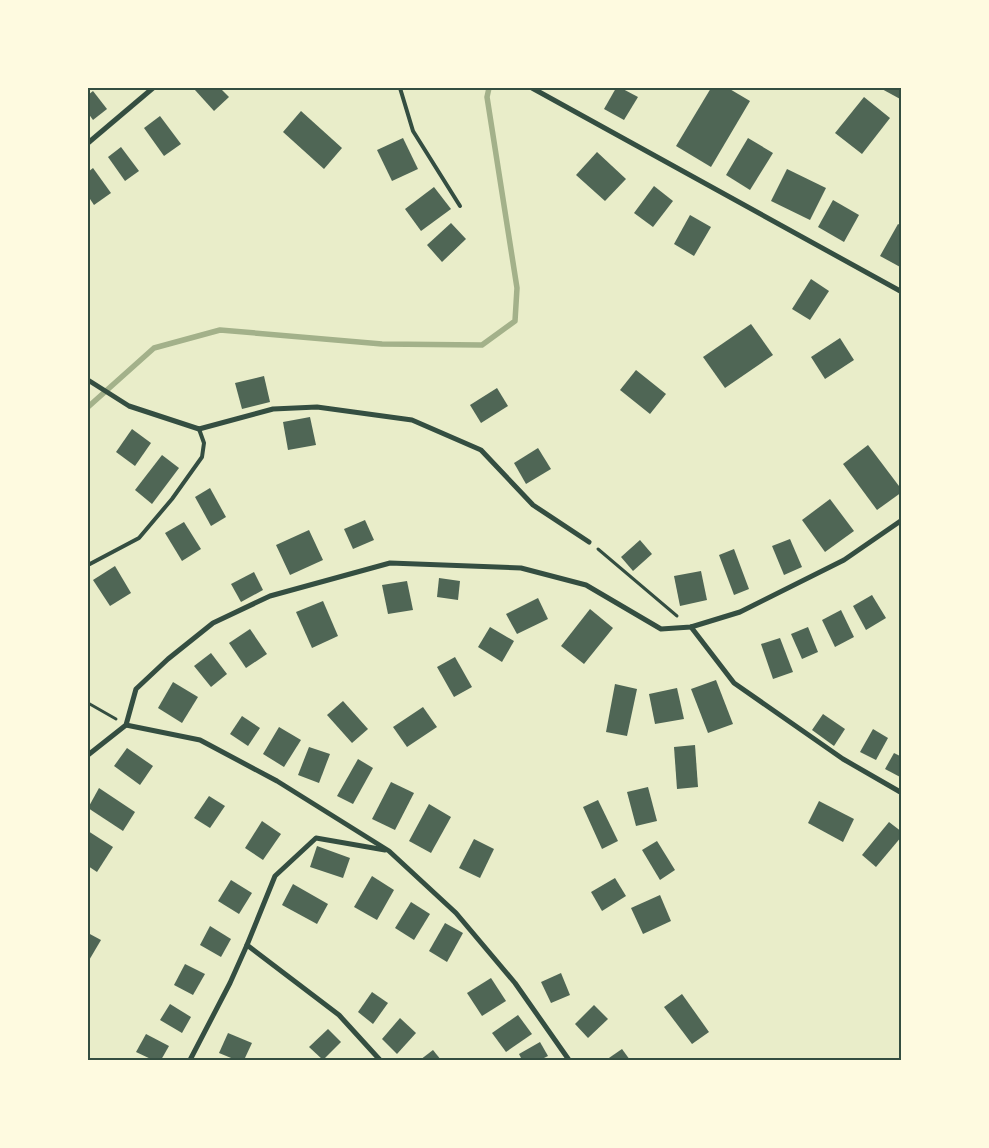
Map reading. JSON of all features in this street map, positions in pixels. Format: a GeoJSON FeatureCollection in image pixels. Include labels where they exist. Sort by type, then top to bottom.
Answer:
{"type":"FeatureCollection","features":[{"type":"Feature","properties":{"kind":"street"},"geometry":{"type":"LineString","coordinates":[[88,143],[153,88]]}},
{"type":"Feature","properties":{"kind":"street"},"geometry":{"type":"LineString","coordinates":[[532,88],[902,292]]}},
{"type":"Feature","properties":{"kind":"street"},"geometry":{"type":"LineString","coordinates":[[88,380],[129,406],[199,429],[273,409],[317,407],[412,420],[481,450],[532,505],[589,542]]}},
{"type":"Feature","properties":{"kind":"street"},"geometry":{"type":"LineString","coordinates":[[88,755],[126,725],[136,689],[168,659],[213,623],[270,596],[390,563],[521,568],[586,585],[661,629],[691,627],[740,612],[844,560],[902,520]]}},
{"type":"Feature","properties":{"kind":"street"},"geometry":{"type":"LineString","coordinates":[[691,627],[734,683],[843,759],[902,794]]}},
{"type":"Feature","properties":{"kind":"street"},"geometry":{"type":"LineString","coordinates":[[126,725],[200,740],[277,781],[389,851],[456,913],[515,984],[569,1060]]}},
{"type":"Feature","properties":{"kind":"street"},"geometry":{"type":"LineString","coordinates":[[190,1060],[248,945],[274,876],[316,838],[389,851]]}},
{"type":"Feature","properties":{"kind":"street"},"geometry":{"type":"LineString","coordinates":[[248,945],[339,1015],[380,1060]]}},
{"type":"Feature","properties":{"kind":"lane"},"geometry":{"type":"LineString","coordinates":[[400,88],[413,131],[460,206]]}},
{"type":"Feature","properties":{"kind":"lane"},"geometry":{"type":"LineString","coordinates":[[88,565],[139,538],[172,499],[202,456],[204,443],[199,429]]}},
{"type":"Feature","properties":{"kind":"path"},"geometry":{"type":"LineString","coordinates":[[589,542],[691,627]]}},
{"type":"Feature","properties":{"kind":"path"},"geometry":{"type":"LineString","coordinates":[[88,703],[126,725]]}},
{"type":"Feature","properties":{"kind":"building"},"geometry":{"type":"Polygon","coordinates":[[[197,88],[220,88],[229,97],[214,111],[195,90],[197,88]]]}},
{"type":"Feature","properties":{"kind":"building"},"geometry":{"type":"Polygon","coordinates":[[[616,88],[621,88],[638,97],[624,120],[604,109],[616,88]]]}},
{"type":"Feature","properties":{"kind":"building"},"geometry":{"type":"Polygon","coordinates":[[[711,88],[728,88],[750,101],[711,167],[676,146],[711,88]]]}},
{"type":"Feature","properties":{"kind":"building"},"geometry":{"type":"Polygon","coordinates":[[[880,88],[902,88],[902,100],[880,88]]]}},
{"type":"Feature","properties":{"kind":"building"},"geometry":{"type":"Polygon","coordinates":[[[93,91],[107,109],[93,120],[88,113],[88,95],[93,91]]]}},
{"type":"Feature","properties":{"kind":"building"},"geometry":{"type":"Polygon","coordinates":[[[864,97],[890,118],[862,154],[835,133],[864,97]]]}},
{"type":"Feature","properties":{"kind":"building"},"geometry":{"type":"Polygon","coordinates":[[[301,111],[342,148],[324,169],[283,132],[301,111]]]}},
{"type":"Feature","properties":{"kind":"building"},"geometry":{"type":"Polygon","coordinates":[[[160,116],[181,144],[164,156],[144,128],[160,116]]]}},
{"type":"Feature","properties":{"kind":"building"},"geometry":{"type":"Polygon","coordinates":[[[403,138],[418,169],[392,181],[377,150],[403,138]]]}},
{"type":"Feature","properties":{"kind":"building"},"geometry":{"type":"Polygon","coordinates":[[[748,138],[773,153],[750,190],[726,175],[748,138]]]}},
{"type":"Feature","properties":{"kind":"building"},"geometry":{"type":"Polygon","coordinates":[[[121,147],[139,171],[125,181],[108,157],[121,147]]]}},
{"type":"Feature","properties":{"kind":"building"},"geometry":{"type":"Polygon","coordinates":[[[597,152],[626,179],[605,201],[576,175],[597,152]]]}},
{"type":"Feature","properties":{"kind":"building"},"geometry":{"type":"Polygon","coordinates":[[[93,168],[111,193],[94,205],[88,196],[88,172],[93,168]]]}},
{"type":"Feature","properties":{"kind":"building"},"geometry":{"type":"Polygon","coordinates":[[[787,169],[826,188],[810,220],[771,201],[787,169]]]}},
{"type":"Feature","properties":{"kind":"building"},"geometry":{"type":"Polygon","coordinates":[[[654,186],[673,201],[653,227],[634,213],[654,186]]]}},
{"type":"Feature","properties":{"kind":"building"},"geometry":{"type":"Polygon","coordinates":[[[434,187],[451,209],[421,231],[405,209],[434,187]]]}},
{"type":"Feature","properties":{"kind":"building"},"geometry":{"type":"Polygon","coordinates":[[[833,200],[859,215],[844,242],[818,227],[833,200]]]}},
{"type":"Feature","properties":{"kind":"building"},"geometry":{"type":"Polygon","coordinates":[[[690,215],[711,227],[694,256],[674,244],[690,215]]]}},
{"type":"Feature","properties":{"kind":"building"},"geometry":{"type":"Polygon","coordinates":[[[451,223],[466,239],[442,262],[427,245],[451,223]]]}},
{"type":"Feature","properties":{"kind":"building"},"geometry":{"type":"Polygon","coordinates":[[[898,224],[902,226],[902,268],[880,256],[898,224]]]}},
{"type":"Feature","properties":{"kind":"building"},"geometry":{"type":"Polygon","coordinates":[[[811,279],[829,291],[810,320],[792,309],[811,279]]]}},
{"type":"Feature","properties":{"kind":"building"},"geometry":{"type":"Polygon","coordinates":[[[751,324],[773,355],[725,388],[703,357],[751,324]]]}},
{"type":"Feature","properties":{"kind":"building"},"geometry":{"type":"Polygon","coordinates":[[[840,338],[854,360],[825,379],[811,357],[840,338]]]}},
{"type":"Feature","properties":{"kind":"building"},"geometry":{"type":"Polygon","coordinates":[[[636,370],[666,394],[650,414],[620,390],[636,370]]]}},
{"type":"Feature","properties":{"kind":"building"},"geometry":{"type":"Polygon","coordinates":[[[264,376],[270,402],[242,409],[235,383],[264,376]]]}},
{"type":"Feature","properties":{"kind":"building"},"geometry":{"type":"Polygon","coordinates":[[[497,388],[508,406],[481,423],[470,405],[497,388]]]}},
{"type":"Feature","properties":{"kind":"building"},"geometry":{"type":"Polygon","coordinates":[[[310,417],[316,445],[288,450],[283,422],[310,417]]]}},
{"type":"Feature","properties":{"kind":"building"},"geometry":{"type":"Polygon","coordinates":[[[132,429],[151,443],[135,466],[116,452],[132,429]]]}},
{"type":"Feature","properties":{"kind":"building"},"geometry":{"type":"Polygon","coordinates":[[[868,445],[902,490],[902,492],[877,510],[843,464],[868,445]]]}},
{"type":"Feature","properties":{"kind":"building"},"geometry":{"type":"Polygon","coordinates":[[[538,448],[551,469],[526,484],[514,463],[538,448]]]}},
{"type":"Feature","properties":{"kind":"building"},"geometry":{"type":"Polygon","coordinates":[[[162,455],[179,468],[152,504],[135,490],[162,455]]]}},
{"type":"Feature","properties":{"kind":"building"},"geometry":{"type":"Polygon","coordinates":[[[210,488],[226,517],[211,526],[195,497],[210,488]]]}},
{"type":"Feature","properties":{"kind":"building"},"geometry":{"type":"Polygon","coordinates":[[[830,499],[854,531],[825,552],[802,520],[830,499]]]}},
{"type":"Feature","properties":{"kind":"building"},"geometry":{"type":"Polygon","coordinates":[[[365,520],[374,540],[353,549],[344,529],[365,520]]]}},
{"type":"Feature","properties":{"kind":"building"},"geometry":{"type":"Polygon","coordinates":[[[184,522],[201,549],[182,561],[165,533],[184,522]]]}},
{"type":"Feature","properties":{"kind":"building"},"geometry":{"type":"Polygon","coordinates":[[[309,530],[323,560],[290,575],[276,545],[309,530]]]}},
{"type":"Feature","properties":{"kind":"building"},"geometry":{"type":"Polygon","coordinates":[[[790,539],[802,567],[784,575],[772,546],[790,539]]]}},
{"type":"Feature","properties":{"kind":"building"},"geometry":{"type":"Polygon","coordinates":[[[640,540],[652,554],[633,571],[621,557],[640,540]]]}},
{"type":"Feature","properties":{"kind":"building"},"geometry":{"type":"Polygon","coordinates":[[[734,549],[749,589],[734,595],[719,555],[734,549]]]}},
{"type":"Feature","properties":{"kind":"building"},"geometry":{"type":"Polygon","coordinates":[[[115,566],[131,593],[110,606],[93,580],[115,566]]]}},
{"type":"Feature","properties":{"kind":"building"},"geometry":{"type":"Polygon","coordinates":[[[701,571],[707,600],[680,606],[674,576],[701,571]]]}},
{"type":"Feature","properties":{"kind":"building"},"geometry":{"type":"Polygon","coordinates":[[[254,572],[263,590],[241,602],[231,584],[254,572]]]}},
{"type":"Feature","properties":{"kind":"building"},"geometry":{"type":"Polygon","coordinates":[[[439,578],[460,581],[458,600],[437,597],[439,578]]]}},
{"type":"Feature","properties":{"kind":"building"},"geometry":{"type":"Polygon","coordinates":[[[407,581],[413,610],[388,614],[382,585],[407,581]]]}},
{"type":"Feature","properties":{"kind":"building"},"geometry":{"type":"Polygon","coordinates":[[[872,595],[886,618],[866,630],[853,606],[872,595]]]}},
{"type":"Feature","properties":{"kind":"building"},"geometry":{"type":"Polygon","coordinates":[[[538,598],[548,619],[517,634],[506,614],[538,598]]]}},
{"type":"Feature","properties":{"kind":"building"},"geometry":{"type":"Polygon","coordinates":[[[323,601],[338,636],[312,648],[296,612],[323,601]]]}},
{"type":"Feature","properties":{"kind":"building"},"geometry":{"type":"Polygon","coordinates":[[[590,609],[613,628],[584,664],[561,646],[590,609]]]}},
{"type":"Feature","properties":{"kind":"building"},"geometry":{"type":"Polygon","coordinates":[[[841,610],[854,637],[835,647],[822,620],[841,610]]]}},
{"type":"Feature","properties":{"kind":"building"},"geometry":{"type":"Polygon","coordinates":[[[490,627],[514,641],[502,662],[478,647],[490,627]]]}},
{"type":"Feature","properties":{"kind":"building"},"geometry":{"type":"Polygon","coordinates":[[[808,627],[818,652],[802,659],[791,634],[808,627]]]}},
{"type":"Feature","properties":{"kind":"building"},"geometry":{"type":"Polygon","coordinates":[[[250,629],[267,654],[246,668],[229,643],[250,629]]]}},
{"type":"Feature","properties":{"kind":"building"},"geometry":{"type":"Polygon","coordinates":[[[780,638],[793,672],[773,679],[761,644],[780,638]]]}},
{"type":"Feature","properties":{"kind":"building"},"geometry":{"type":"Polygon","coordinates":[[[211,653],[227,674],[211,687],[194,666],[211,653]]]}},
{"type":"Feature","properties":{"kind":"building"},"geometry":{"type":"Polygon","coordinates":[[[455,657],[472,687],[454,697],[437,667],[455,657]]]}},
{"type":"Feature","properties":{"kind":"building"},"geometry":{"type":"Polygon","coordinates":[[[716,680],[733,724],[708,733],[691,689],[716,680]]]}},
{"type":"Feature","properties":{"kind":"building"},"geometry":{"type":"Polygon","coordinates":[[[173,682],[198,697],[182,723],[158,708],[173,682]]]}},
{"type":"Feature","properties":{"kind":"building"},"geometry":{"type":"Polygon","coordinates":[[[615,684],[637,689],[627,736],[606,732],[615,684]]]}},
{"type":"Feature","properties":{"kind":"building"},"geometry":{"type":"Polygon","coordinates":[[[677,688],[684,719],[655,724],[649,694],[677,688]]]}},
{"type":"Feature","properties":{"kind":"building"},"geometry":{"type":"Polygon","coordinates":[[[343,701],[368,729],[352,743],[327,715],[343,701]]]}},
{"type":"Feature","properties":{"kind":"building"},"geometry":{"type":"Polygon","coordinates":[[[423,707],[437,727],[407,747],[393,727],[423,707]]]}},
{"type":"Feature","properties":{"kind":"building"},"geometry":{"type":"Polygon","coordinates":[[[823,714],[845,729],[834,746],[812,730],[823,714]]]}},
{"type":"Feature","properties":{"kind":"building"},"geometry":{"type":"Polygon","coordinates":[[[242,716],[260,728],[248,746],[230,734],[242,716]]]}},
{"type":"Feature","properties":{"kind":"building"},"geometry":{"type":"Polygon","coordinates":[[[279,727],[301,740],[284,767],[263,754],[279,727]]]}},
{"type":"Feature","properties":{"kind":"building"},"geometry":{"type":"Polygon","coordinates":[[[873,729],[888,738],[876,760],[860,752],[873,729]]]}},
{"type":"Feature","properties":{"kind":"building"},"geometry":{"type":"Polygon","coordinates":[[[695,745],[698,787],[677,789],[674,747],[695,745]]]}},
{"type":"Feature","properties":{"kind":"building"},"geometry":{"type":"Polygon","coordinates":[[[309,747],[330,754],[319,783],[298,775],[309,747]]]}},
{"type":"Feature","properties":{"kind":"building"},"geometry":{"type":"Polygon","coordinates":[[[127,748],[153,766],[140,785],[114,766],[127,748]]]}},
{"type":"Feature","properties":{"kind":"building"},"geometry":{"type":"Polygon","coordinates":[[[894,753],[902,757],[902,778],[885,769],[894,753]]]}},
{"type":"Feature","properties":{"kind":"building"},"geometry":{"type":"Polygon","coordinates":[[[358,759],[373,768],[353,804],[337,796],[358,759]]]}},
{"type":"Feature","properties":{"kind":"building"},"geometry":{"type":"Polygon","coordinates":[[[391,782],[414,793],[395,830],[372,819],[391,782]]]}},
{"type":"Feature","properties":{"kind":"building"},"geometry":{"type":"Polygon","coordinates":[[[648,787],[657,821],[636,826],[627,792],[648,787]]]}},
{"type":"Feature","properties":{"kind":"building"},"geometry":{"type":"Polygon","coordinates":[[[99,788],[135,812],[123,831],[88,808],[99,788]]]}},
{"type":"Feature","properties":{"kind":"building"},"geometry":{"type":"Polygon","coordinates":[[[209,796],[225,806],[210,828],[194,818],[209,796]]]}},
{"type":"Feature","properties":{"kind":"building"},"geometry":{"type":"Polygon","coordinates":[[[598,800],[618,841],[602,849],[583,807],[598,800]]]}},
{"type":"Feature","properties":{"kind":"building"},"geometry":{"type":"Polygon","coordinates":[[[819,801],[854,819],[843,842],[808,823],[819,801]]]}},
{"type":"Feature","properties":{"kind":"building"},"geometry":{"type":"Polygon","coordinates":[[[429,804],[451,817],[431,853],[409,841],[429,804]]]}},
{"type":"Feature","properties":{"kind":"building"},"geometry":{"type":"Polygon","coordinates":[[[262,821],[281,834],[263,860],[245,848],[262,821]]]}},
{"type":"Feature","properties":{"kind":"building"},"geometry":{"type":"Polygon","coordinates":[[[889,822],[902,832],[902,836],[876,867],[862,855],[889,822]]]}},
{"type":"Feature","properties":{"kind":"building"},"geometry":{"type":"Polygon","coordinates":[[[88,831],[113,847],[97,872],[88,866],[88,831]]]}},
{"type":"Feature","properties":{"kind":"building"},"geometry":{"type":"Polygon","coordinates":[[[474,839],[494,849],[480,878],[459,868],[474,839]]]}},
{"type":"Feature","properties":{"kind":"building"},"geometry":{"type":"Polygon","coordinates":[[[657,841],[675,870],[660,880],[642,850],[657,841]]]}},
{"type":"Feature","properties":{"kind":"building"},"geometry":{"type":"Polygon","coordinates":[[[317,846],[350,858],[343,878],[310,867],[317,846]]]}},
{"type":"Feature","properties":{"kind":"building"},"geometry":{"type":"Polygon","coordinates":[[[372,876],[394,890],[377,920],[354,907],[372,876]]]}},
{"type":"Feature","properties":{"kind":"building"},"geometry":{"type":"Polygon","coordinates":[[[615,878],[626,896],[602,911],[591,892],[615,878]]]}},
{"type":"Feature","properties":{"kind":"building"},"geometry":{"type":"Polygon","coordinates":[[[231,880],[252,893],[239,914],[218,901],[231,880]]]}},
{"type":"Feature","properties":{"kind":"building"},"geometry":{"type":"Polygon","coordinates":[[[293,884],[328,904],[317,924],[282,905],[293,884]]]}},
{"type":"Feature","properties":{"kind":"building"},"geometry":{"type":"Polygon","coordinates":[[[660,895],[671,921],[643,934],[631,908],[660,895]]]}},
{"type":"Feature","properties":{"kind":"building"},"geometry":{"type":"Polygon","coordinates":[[[411,902],[430,914],[414,940],[395,928],[411,902]]]}},
{"type":"Feature","properties":{"kind":"building"},"geometry":{"type":"Polygon","coordinates":[[[445,923],[463,933],[447,962],[429,951],[445,923]]]}},
{"type":"Feature","properties":{"kind":"building"},"geometry":{"type":"Polygon","coordinates":[[[210,926],[231,939],[221,957],[200,945],[210,926]]]}},
{"type":"Feature","properties":{"kind":"building"},"geometry":{"type":"Polygon","coordinates":[[[88,933],[101,940],[88,962],[88,933]]]}},
{"type":"Feature","properties":{"kind":"building"},"geometry":{"type":"Polygon","coordinates":[[[185,964],[205,974],[193,995],[174,985],[185,964]]]}},
{"type":"Feature","properties":{"kind":"building"},"geometry":{"type":"Polygon","coordinates":[[[561,973],[570,995],[551,1003],[541,982],[561,973]]]}},
{"type":"Feature","properties":{"kind":"building"},"geometry":{"type":"Polygon","coordinates":[[[491,978],[506,1001],[482,1016],[467,993],[491,978]]]}},
{"type":"Feature","properties":{"kind":"building"},"geometry":{"type":"Polygon","coordinates":[[[372,992],[388,1003],[373,1024],[358,1012],[372,992]]]}},
{"type":"Feature","properties":{"kind":"building"},"geometry":{"type":"Polygon","coordinates":[[[682,994],[709,1032],[692,1044],[664,1007],[682,994]]]}},
{"type":"Feature","properties":{"kind":"building"},"geometry":{"type":"Polygon","coordinates":[[[170,1004],[191,1017],[182,1033],[160,1020],[170,1004]]]}},
{"type":"Feature","properties":{"kind":"building"},"geometry":{"type":"Polygon","coordinates":[[[594,1005],[608,1019],[588,1038],[575,1024],[594,1005]]]}},
{"type":"Feature","properties":{"kind":"building"},"geometry":{"type":"Polygon","coordinates":[[[518,1015],[532,1034],[506,1052],[492,1033],[518,1015]]]}},
{"type":"Feature","properties":{"kind":"building"},"geometry":{"type":"Polygon","coordinates":[[[400,1018],[416,1033],[397,1054],[382,1039],[400,1018]]]}},
{"type":"Feature","properties":{"kind":"building"},"geometry":{"type":"Polygon","coordinates":[[[328,1029],[341,1042],[323,1060],[309,1047],[328,1029]]]}},
{"type":"Feature","properties":{"kind":"building"},"geometry":{"type":"Polygon","coordinates":[[[228,1033],[252,1043],[244,1060],[236,1060],[219,1053],[228,1033]]]}},
{"type":"Feature","properties":{"kind":"building"},"geometry":{"type":"Polygon","coordinates":[[[146,1034],[169,1046],[161,1060],[153,1060],[136,1052],[146,1034]]]}},
{"type":"Feature","properties":{"kind":"building"},"geometry":{"type":"Polygon","coordinates":[[[540,1042],[548,1056],[540,1060],[522,1060],[519,1054],[540,1042]]]}},
{"type":"Feature","properties":{"kind":"building"},"geometry":{"type":"Polygon","coordinates":[[[622,1049],[630,1060],[606,1060],[622,1049]]]}},
{"type":"Feature","properties":{"kind":"building"},"geometry":{"type":"Polygon","coordinates":[[[433,1050],[441,1060],[420,1060],[433,1050]]]}},
{"type":"Feature","properties":{"kind":"waterway"},"geometry":{"type":"LineString","coordinates":[[88,407],[154,348],[220,330],[382,344],[482,345],[515,321],[517,288],[487,97],[489,88]]}}]}
